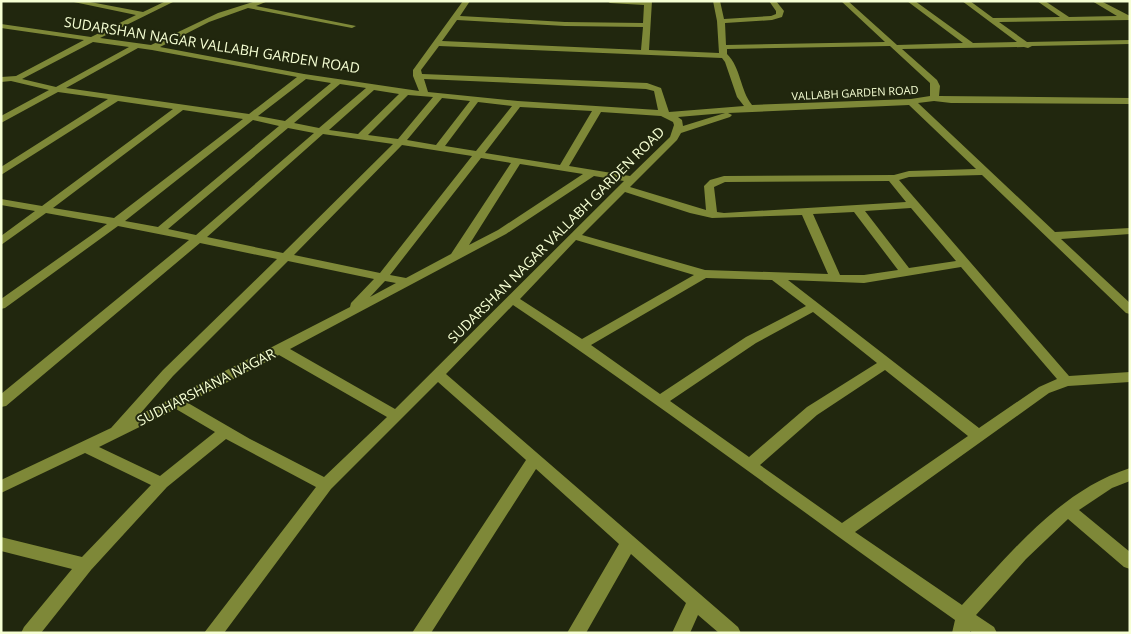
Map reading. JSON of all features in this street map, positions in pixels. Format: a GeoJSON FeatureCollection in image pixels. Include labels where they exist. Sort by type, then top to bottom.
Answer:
{"type":"FeatureCollection","features":[{"type":"Feature","properties":{"kind":"street"},"geometry":{"type":"LineString","coordinates":[[14,80],[142,14],[172,1]]}},
{"type":"Feature","properties":{"kind":"street"},"geometry":{"type":"LineString","coordinates":[[152,48],[201,23],[265,1]]}},
{"type":"Feature","properties":{"kind":"street"},"geometry":{"type":"LineString","coordinates":[[424,94],[417,76],[420,64],[467,1]]}},
{"type":"Feature","properties":{"kind":"street"},"geometry":{"type":"LineString","coordinates":[[610,1],[648,2],[644,50],[648,53]]}},
{"type":"Feature","properties":{"kind":"street"},"geometry":{"type":"LineString","coordinates":[[678,131],[746,109],[738,91],[729,61],[724,56],[721,22],[716,1]]}},
{"type":"Feature","properties":{"kind":"street"},"geometry":{"type":"LineString","coordinates":[[721,22],[772,18],[779,15],[780,12],[772,1]]}},
{"type":"Feature","properties":{"kind":"street","name":"VALLABH GARDEN ROAD"},"geometry":{"type":"LineString","coordinates":[[666,114],[911,102],[934,98],[936,86],[934,82],[844,1]]}},
{"type":"Feature","properties":{"kind":"street"},"geometry":{"type":"LineString","coordinates":[[910,1],[972,46]]}},
{"type":"Feature","properties":{"kind":"street"},"geometry":{"type":"LineString","coordinates":[[965,1],[1028,46]]}},
{"type":"Feature","properties":{"kind":"street"},"geometry":{"type":"LineString","coordinates":[[1040,1],[1068,19]]}},
{"type":"Feature","properties":{"kind":"street"},"geometry":{"type":"LineString","coordinates":[[1096,1],[1128,18]]}},
{"type":"Feature","properties":{"kind":"street"},"geometry":{"type":"LineString","coordinates":[[77,2],[142,14]]}},
{"type":"Feature","properties":{"kind":"street"},"geometry":{"type":"LineString","coordinates":[[246,6],[352,26]]}},
{"type":"Feature","properties":{"kind":"street"},"geometry":{"type":"LineString","coordinates":[[456,18],[565,24],[647,25]]}},
{"type":"Feature","properties":{"kind":"street"},"geometry":{"type":"LineString","coordinates":[[994,20],[1128,18]]}},
{"type":"Feature","properties":{"kind":"street","name":"SUDARSHAN NAGAR VALLABH GARDEN ROAD"},"geometry":{"type":"LineString","coordinates":[[1,26],[152,48],[337,82],[406,92],[518,104],[666,114],[677,120],[679,125],[674,138],[326,485],[213,633]]}},
{"type":"Feature","properties":{"kind":"street"},"geometry":{"type":"LineString","coordinates":[[723,47],[1028,46],[1130,42]]}},
{"type":"Feature","properties":{"kind":"street"},"geometry":{"type":"LineString","coordinates":[[435,43],[724,56]]}},
{"type":"Feature","properties":{"kind":"street"},"geometry":{"type":"LineString","coordinates":[[1,120],[136,46]]}},
{"type":"Feature","properties":{"kind":"street"},"geometry":{"type":"LineString","coordinates":[[1,305],[116,222],[304,76]]}},
{"type":"Feature","properties":{"kind":"street"},"geometry":{"type":"LineString","coordinates":[[417,76],[647,86],[658,90],[666,114]]}},
{"type":"Feature","properties":{"kind":"street"},"geometry":{"type":"LineString","coordinates":[[1,80],[14,80],[55,89],[250,117],[320,131],[631,179]]}},
{"type":"Feature","properties":{"kind":"street"},"geometry":{"type":"LineString","coordinates":[[160,231],[337,82]]}},
{"type":"Feature","properties":{"kind":"street"},"geometry":{"type":"LineString","coordinates":[[1,402],[199,238],[372,87]]}},
{"type":"Feature","properties":{"kind":"street"},"geometry":{"type":"LineString","coordinates":[[360,137],[406,92]]}},
{"type":"Feature","properties":{"kind":"street"},"geometry":{"type":"LineString","coordinates":[[116,432],[168,373],[400,142],[440,96]]}},
{"type":"Feature","properties":{"kind":"street"},"geometry":{"type":"LineString","coordinates":[[1,172],[116,98]]}},
{"type":"Feature","properties":{"kind":"street"},"geometry":{"type":"LineString","coordinates":[[934,98],[951,100],[1130,101]]}},
{"type":"Feature","properties":{"kind":"street"},"geometry":{"type":"LineString","coordinates":[[439,148],[476,99]]}},
{"type":"Feature","properties":{"kind":"street"},"geometry":{"type":"LineString","coordinates":[[911,102],[1130,310]]}},
{"type":"Feature","properties":{"kind":"street"},"geometry":{"type":"LineString","coordinates":[[348,313],[383,276],[476,154],[518,104]]}},
{"type":"Feature","properties":{"kind":"street"},"geometry":{"type":"LineString","coordinates":[[1,242],[181,107]]}},
{"type":"Feature","properties":{"kind":"street"},"geometry":{"type":"LineString","coordinates":[[563,168],[598,109]]}},
{"type":"Feature","properties":{"kind":"street"},"geometry":{"type":"LineString","coordinates":[[455,258],[518,161]]}},
{"type":"Feature","properties":{"kind":"street","name":"SUDHARSHANA NAGAR"},"geometry":{"type":"LineString","coordinates":[[1,487],[177,404],[455,258],[502,232],[592,172]]}},
{"type":"Feature","properties":{"kind":"street"},"geometry":{"type":"LineString","coordinates":[[712,215],[709,186],[714,182],[724,179],[894,178],[910,174],[984,172]]}},
{"type":"Feature","properties":{"kind":"street"},"geometry":{"type":"LineString","coordinates":[[894,178],[894,182],[1066,381]]}},
{"type":"Feature","properties":{"kind":"street"},"geometry":{"type":"LineString","coordinates":[[623,188],[712,215],[724,216],[914,205]]}},
{"type":"Feature","properties":{"kind":"street"},"geometry":{"type":"LineString","coordinates":[[1,210],[6,203],[44,208],[408,282]]}},
{"type":"Feature","properties":{"kind":"street"},"geometry":{"type":"LineString","coordinates":[[857,208],[906,273]]}},
{"type":"Feature","properties":{"kind":"street"},"geometry":{"type":"LineString","coordinates":[[806,211],[836,279]]}},
{"type":"Feature","properties":{"kind":"street"},"geometry":{"type":"LineString","coordinates":[[1051,236],[1130,231]]}},
{"type":"Feature","properties":{"kind":"street"},"geometry":{"type":"LineString","coordinates":[[574,236],[704,274],[864,279],[964,262]]}},
{"type":"Feature","properties":{"kind":"street"},"geometry":{"type":"LineString","coordinates":[[581,345],[704,274]]}},
{"type":"Feature","properties":{"kind":"street"},"geometry":{"type":"LineString","coordinates":[[776,277],[979,436]]}},
{"type":"Feature","properties":{"kind":"street"},"geometry":{"type":"LineString","coordinates":[[512,299],[581,345],[842,532],[965,615],[988,633]]}},
{"type":"Feature","properties":{"kind":"street"},"geometry":{"type":"LineString","coordinates":[[660,401],[751,340],[814,307]]}},
{"type":"Feature","properties":{"kind":"street"},"geometry":{"type":"LineString","coordinates":[[279,350],[397,416]]}},
{"type":"Feature","properties":{"kind":"street"},"geometry":{"type":"LineString","coordinates":[[749,465],[812,411],[886,363]]}},
{"type":"Feature","properties":{"kind":"street"},"geometry":{"type":"LineString","coordinates":[[438,374],[732,633]]}},
{"type":"Feature","properties":{"kind":"street"},"geometry":{"type":"LineString","coordinates":[[842,532],[1044,390],[1066,381],[1130,377]]}},
{"type":"Feature","properties":{"kind":"street"},"geometry":{"type":"LineString","coordinates":[[177,404],[326,485]]}},
{"type":"Feature","properties":{"kind":"street"},"geometry":{"type":"LineString","coordinates":[[30,633],[85,565],[162,483],[226,431]]}},
{"type":"Feature","properties":{"kind":"street"},"geometry":{"type":"LineString","coordinates":[[86,447],[162,483]]}},
{"type":"Feature","properties":{"kind":"street"},"geometry":{"type":"LineString","coordinates":[[421,633],[535,460]]}},
{"type":"Feature","properties":{"kind":"street"},"geometry":{"type":"LineString","coordinates":[[961,633],[965,615],[1054,521],[1079,499],[1130,474]]}},
{"type":"Feature","properties":{"kind":"street"},"geometry":{"type":"LineString","coordinates":[[1067,509],[1130,562]]}},
{"type":"Feature","properties":{"kind":"street"},"geometry":{"type":"LineString","coordinates":[[576,633],[629,542]]}},
{"type":"Feature","properties":{"kind":"street"},"geometry":{"type":"LineString","coordinates":[[1,544],[85,565]]}},
{"type":"Feature","properties":{"kind":"street"},"geometry":{"type":"LineString","coordinates":[[682,633],[696,601]]}}]}
